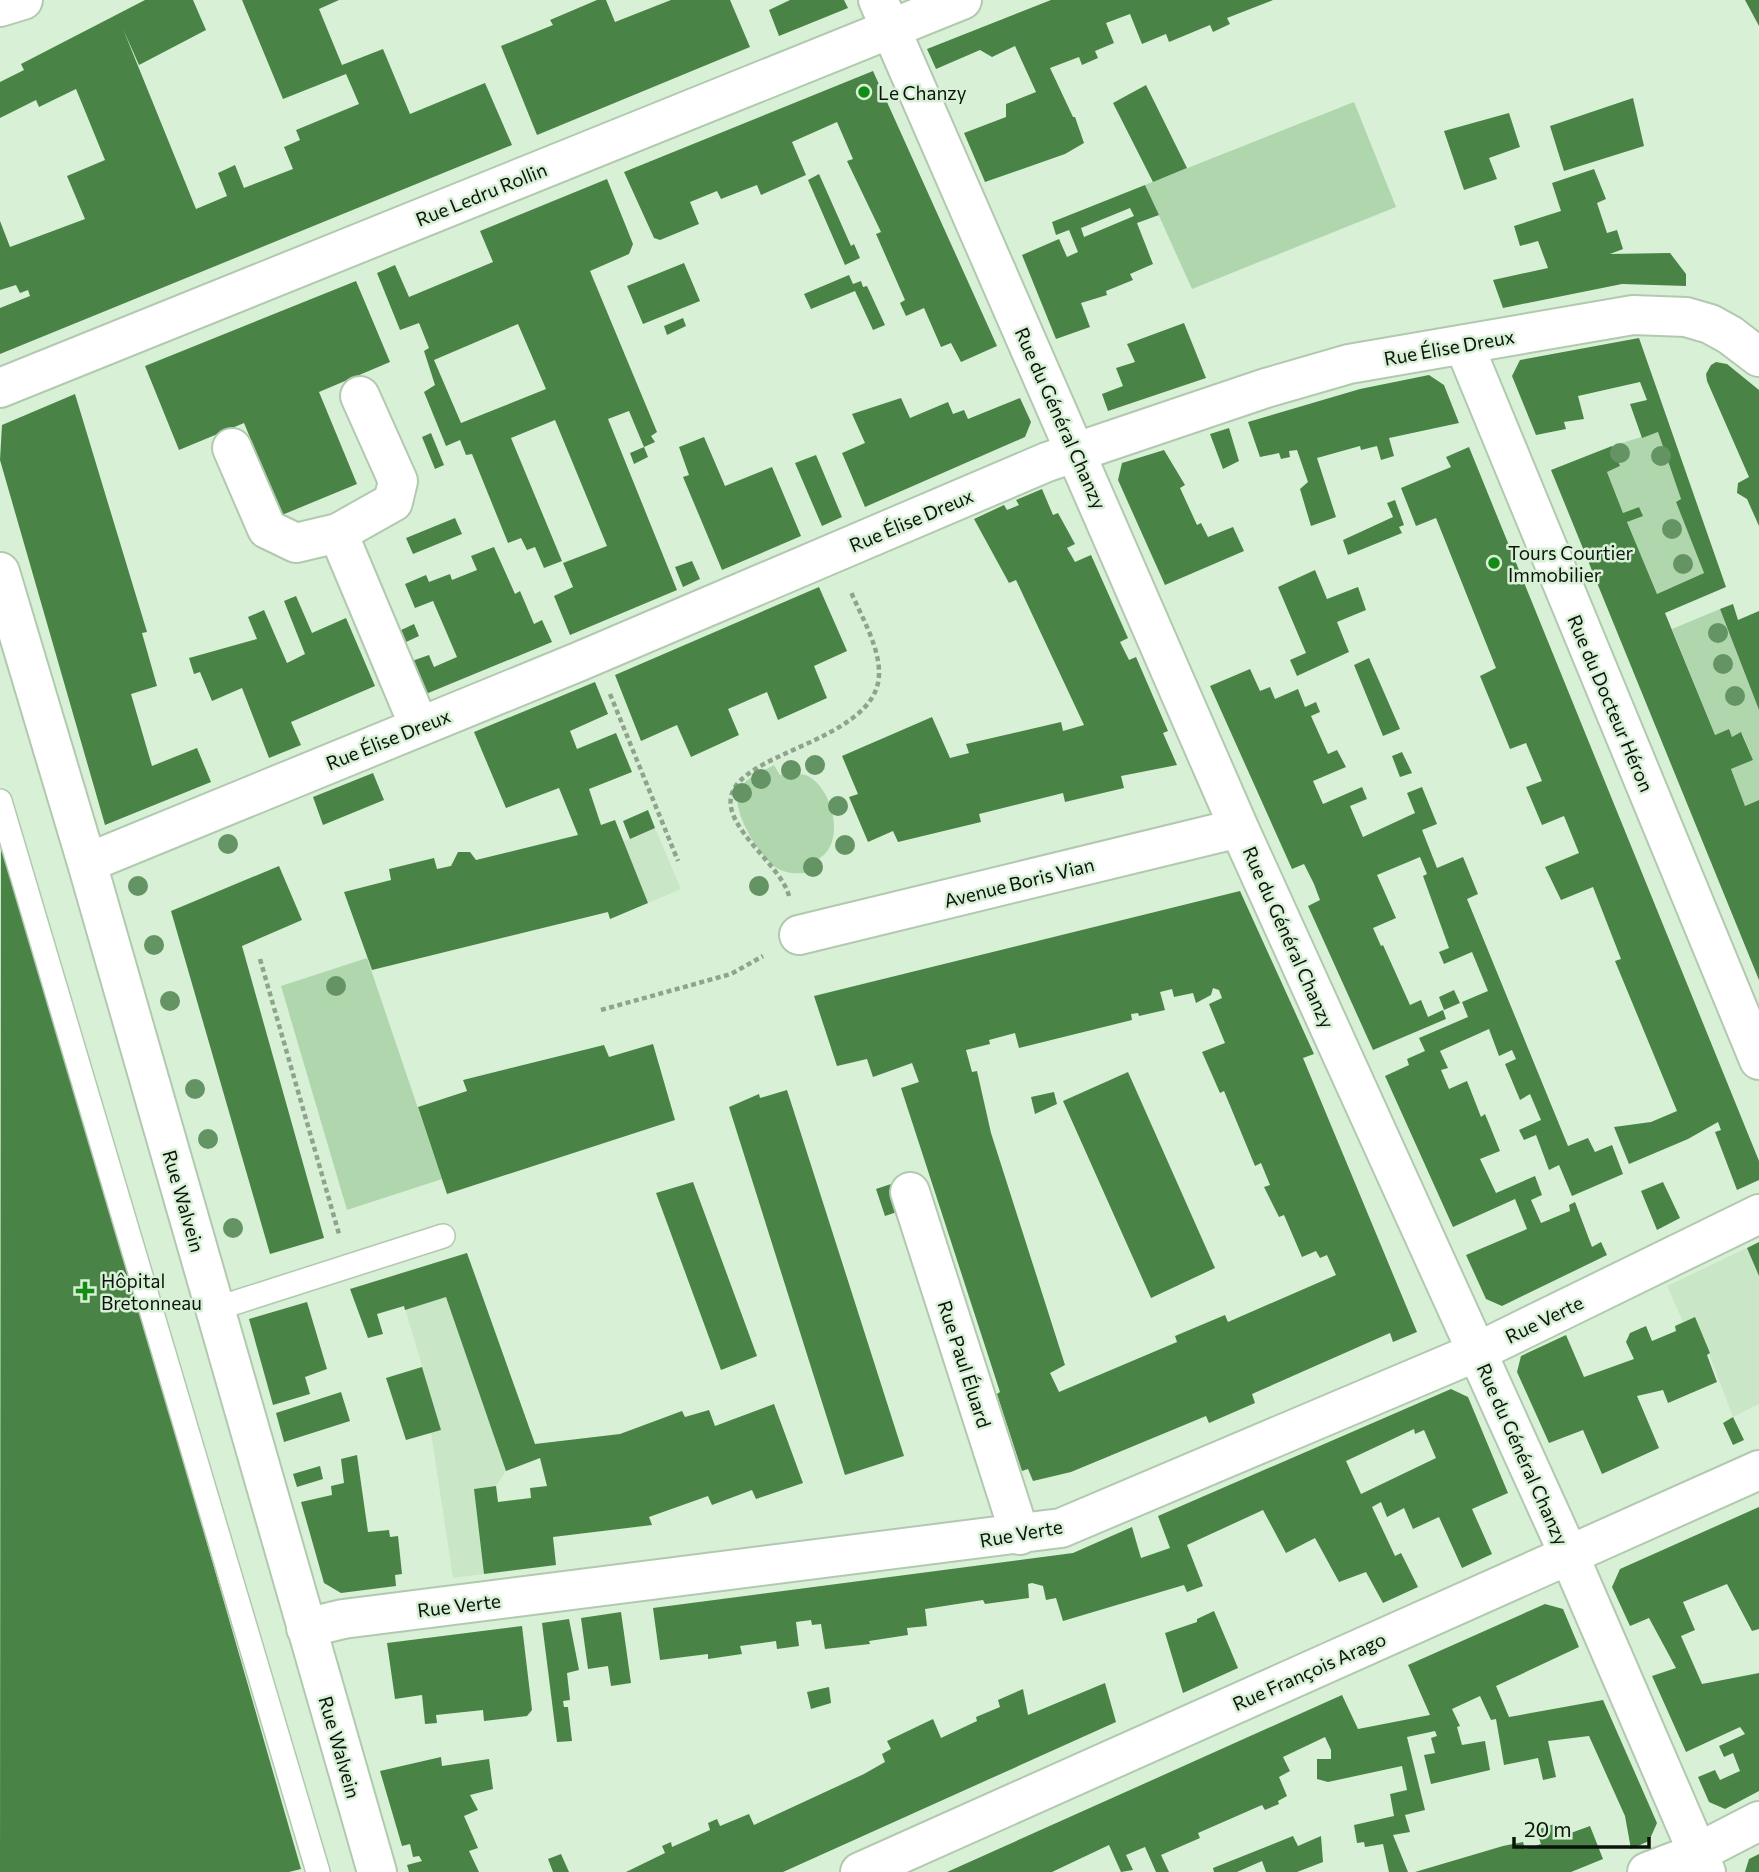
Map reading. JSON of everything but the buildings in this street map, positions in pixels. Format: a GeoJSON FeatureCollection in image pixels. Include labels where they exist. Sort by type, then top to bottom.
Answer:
{"type":"FeatureCollection","features":[{"type":"Feature","properties":{"kind":"street"},"geometry":{"type":"LineString","coordinates":[[0,7],[23,0]]}},
{"type":"Feature","properties":{"kind":"street","name":"Rue Ledru Rollin"},"geometry":{"type":"LineString","coordinates":[[0,388],[884,14],[962,0]]}},
{"type":"Feature","properties":{"kind":"street","name":"Rue du Général Chanzy"},"geometry":{"type":"LineString","coordinates":[[884,14],[1240,828],[1569,1555],[1701,1863]]}},
{"type":"Feature","properties":{"kind":"street","name":"Rue Élise Dreux"},"geometry":{"type":"LineString","coordinates":[[87,863],[594,655],[1075,452],[1266,388],[1349,364],[1593,320],[1661,314],[1710,324],[1759,357]]}},
{"type":"Feature","properties":{"kind":"street","name":"Rue du Docteur Héron"},"geometry":{"type":"LineString","coordinates":[[1464,345],[1759,1060]]}},
{"type":"Feature","properties":{"kind":"street"},"geometry":{"type":"LineString","coordinates":[[232,448],[267,529],[296,543],[338,533],[393,502],[398,481],[360,396]]}},
{"type":"Feature","properties":{"kind":"street"},"geometry":{"type":"LineString","coordinates":[[338,533],[419,726]]}},
{"type":"Feature","properties":{"kind":"street","name":"Rue Walvein"},"geometry":{"type":"LineString","coordinates":[[0,572],[87,863],[377,1872]]}},
{"type":"Feature","properties":{"kind":"street","name":"Avenue Boris Vian"},"geometry":{"type":"LineString","coordinates":[[799,934],[1240,828]]}},
{"type":"Feature","properties":{"kind":"street","name":"Rue Paul Éluard"},"geometry":{"type":"LineString","coordinates":[[910,1192],[1020,1535]]}},
{"type":"Feature","properties":{"kind":"street","name":"Rue Verte"},"geometry":{"type":"LineString","coordinates":[[306,1628],[353,1618],[1061,1528],[1476,1351],[1759,1214]]}},
{"type":"Feature","properties":{"kind":"street","name":"Rue François Arago"},"geometry":{"type":"LineString","coordinates":[[860,1872],[1759,1471]]}},
{"type":"Feature","properties":{"kind":"street"},"geometry":{"type":"LineString","coordinates":[[1647,1872],[1701,1863],[1759,1821]]}},
{"type":"Feature","properties":{"kind":"lane"},"geometry":{"type":"LineString","coordinates":[[0,801],[318,1872]]}},
{"type":"Feature","properties":{"kind":"lane"},"geometry":{"type":"LineString","coordinates":[[215,1309],[443,1236]]}},
{"type":"Feature","properties":{"kind":"path"},"geometry":{"type":"LineString","coordinates":[[601,1010],[731,974],[799,934],[788,891],[734,817],[731,796],[744,776],[850,720],[865,708],[878,683],[876,655],[851,591],[831,554]]}},
{"type":"Feature","properties":{"kind":"path"},"geometry":{"type":"LineString","coordinates":[[594,655],[678,861]]}},
{"type":"Feature","properties":{"kind":"path"},"geometry":{"type":"LineString","coordinates":[[260,959],[349,1266]]}},
{"type":"Feature","properties":{"kind":"shaded area"},"geometry":{"type":"Polygon","coordinates":[[[1354,102],[1396,207],[1192,289],[1145,185],[1354,102]]]}},
{"type":"Feature","properties":{"kind":"shaded area"},"geometry":{"type":"Polygon","coordinates":[[[1658,432],[1681,499],[1676,502],[1704,573],[1657,594],[1627,522],[1642,515],[1639,507],[1623,513],[1607,472],[1620,466],[1612,446],[1658,432]]]}},
{"type":"Feature","properties":{"kind":"shaded area"},"geometry":{"type":"Polygon","coordinates":[[[1720,609],[1759,710],[1759,800],[1745,806],[1731,769],[1753,760],[1742,733],[1732,737],[1729,729],[1715,735],[1672,629],[1720,609]]]}},
{"type":"Feature","properties":{"kind":"shaded area"},"geometry":{"type":"Polygon","coordinates":[[[774,765],[780,775],[805,775],[816,782],[832,809],[832,841],[828,850],[806,869],[805,873],[785,872],[768,860],[747,831],[738,808],[739,790],[745,782],[774,765]]]}},
{"type":"Feature","properties":{"kind":"shaded area"},"geometry":{"type":"Polygon","coordinates":[[[655,828],[681,889],[610,919],[586,857],[655,828]]]}},
{"type":"Feature","properties":{"kind":"shaded area"},"geometry":{"type":"Polygon","coordinates":[[[367,958],[442,1179],[347,1210],[281,986],[367,958]]]}},
{"type":"Feature","properties":{"kind":"shaded area"},"geometry":{"type":"Polygon","coordinates":[[[1759,1242],[1759,1404],[1733,1417],[1695,1317],[1683,1322],[1667,1286],[1759,1242]]]}},
{"type":"Feature","properties":{"kind":"shaded area"},"geometry":{"type":"Polygon","coordinates":[[[467,1253],[540,1458],[506,1471],[496,1486],[500,1527],[479,1530],[484,1574],[453,1578],[431,1433],[441,1430],[395,1275],[467,1253]]]}},
{"type":"Feature","properties":{"kind":"place","name":"Le Chanzy"},"geometry":{"type":"Point","coordinates":[864,92]}},
{"type":"Feature","properties":{"kind":"place","name":"Tours Courtier Immobilier"},"geometry":{"type":"Point","coordinates":[1494,563]}},
{"type":"Feature","properties":{"kind":"place","name":"Hôpital Bretonneau"},"geometry":{"type":"Point","coordinates":[85,1291]}}]}
